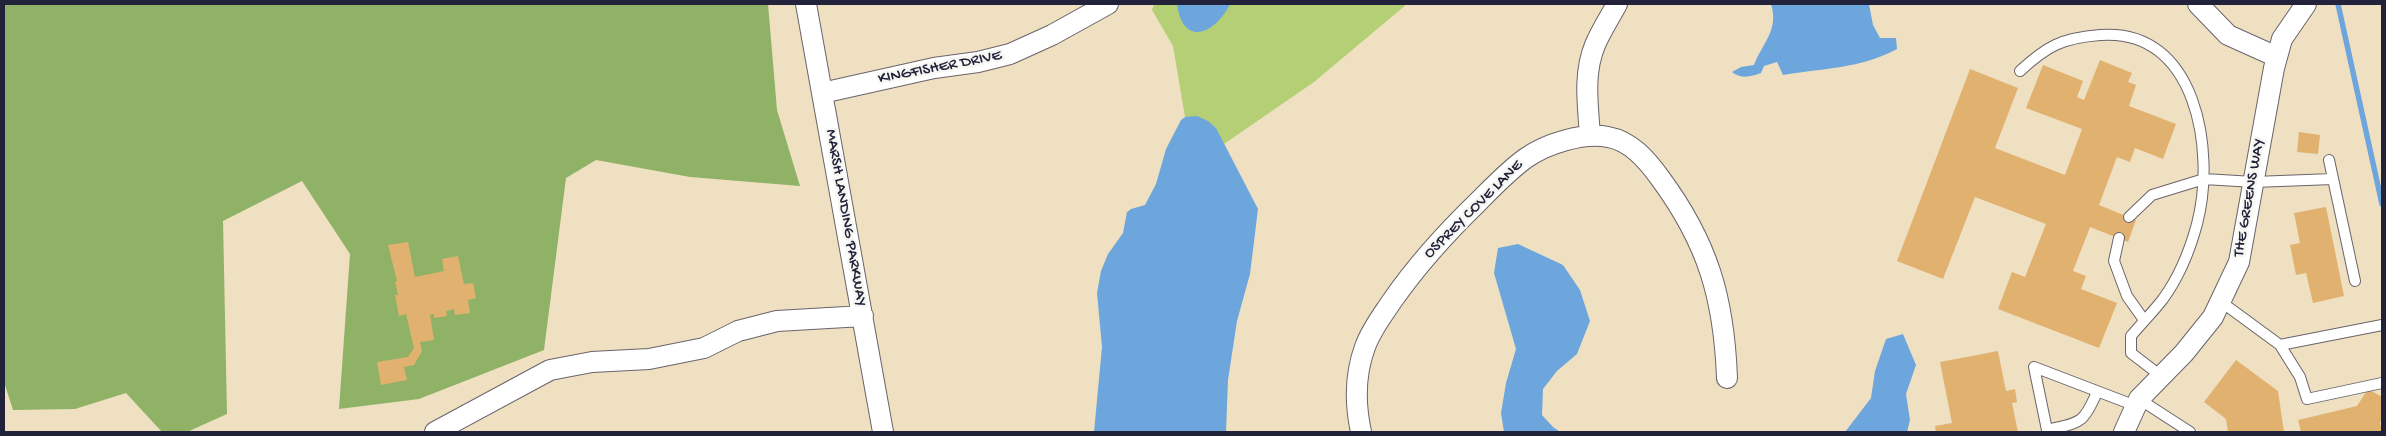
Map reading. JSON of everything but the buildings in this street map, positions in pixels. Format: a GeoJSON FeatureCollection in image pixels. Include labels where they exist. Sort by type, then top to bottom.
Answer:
{"type":"FeatureCollection","features":[{"type":"Feature","properties":{"kind":"street","name":"MARSH LANDING PARKWAY"},"geometry":{"type":"LineString","coordinates":[[806,4],[883,432]]}},
{"type":"Feature","properties":{"kind":"street","name":"KINGFISHER DRIVE"},"geometry":{"type":"LineString","coordinates":[[822,93],[934,68],[978,62],[1010,54],[1052,35],[1108,4]]}},
{"type":"Feature","properties":{"kind":"street"},"geometry":{"type":"LineString","coordinates":[[1590,136],[1587,85],[1589,64],[1595,44],[1617,4]]}},
{"type":"Feature","properties":{"kind":"street"},"geometry":{"type":"LineString","coordinates":[[2198,4],[2228,35],[2277,57]]}},
{"type":"Feature","properties":{"kind":"street","name":"THE GREENS WAY"},"geometry":{"type":"LineString","coordinates":[[2124,432],[2137,402],[2184,353],[2213,317],[2239,262],[2262,126],[2277,57],[2282,39],[2306,4]]}},
{"type":"Feature","properties":{"kind":"street","name":"OSPREY COVE LANE"},"geometry":{"type":"LineString","coordinates":[[1361,432],[1356,400],[1359,370],[1365,346],[1376,324],[1414,269],[1454,225],[1509,171],[1527,157],[1545,148],[1575,138],[1607,136],[1622,141],[1633,148],[1651,165],[1682,208],[1698,237],[1721,310],[1727,378]]}},
{"type":"Feature","properties":{"kind":"street"},"geometry":{"type":"LineString","coordinates":[[436,432],[550,370],[592,362],[649,359],[704,348],[738,331],[777,321],[862,316]]}},
{"type":"Feature","properties":{"kind":"lane"},"geometry":{"type":"LineString","coordinates":[[2020,71],[2043,50],[2076,36],[2117,33],[2151,44],[2175,67],[2195,101],[2203,140],[2204,179],[2197,223],[2184,261],[2163,299],[2131,336],[2131,353],[2162,376]]}},
{"type":"Feature","properties":{"kind":"lane"},"geometry":{"type":"LineString","coordinates":[[2329,160],[2354,281]]}},
{"type":"Feature","properties":{"kind":"lane"},"geometry":{"type":"LineString","coordinates":[[2129,217],[2152,195],[2204,179],[2254,182],[2333,179]]}},
{"type":"Feature","properties":{"kind":"lane"},"geometry":{"type":"LineString","coordinates":[[2118,238],[2114,261],[2127,296],[2144,320]]}},
{"type":"Feature","properties":{"kind":"lane"},"geometry":{"type":"LineString","coordinates":[[2220,301],[2280,345],[2300,378],[2307,399],[2382,383]]}},
{"type":"Feature","properties":{"kind":"lane"},"geometry":{"type":"LineString","coordinates":[[2280,345],[2382,325]]}},
{"type":"Feature","properties":{"kind":"lane"},"geometry":{"type":"LineString","coordinates":[[2097,392],[2089,412],[2080,422],[2047,430],[2034,367],[2097,392],[2137,402],[2190,432]]}},
{"type":"Feature","properties":{"kind":"green space"},"geometry":{"type":"Polygon","coordinates":[[[4,4],[768,4],[777,110],[800,186],[690,177],[596,160],[566,178],[544,350],[419,399],[339,409],[350,254],[302,181],[223,221],[227,414],[187,432],[162,432],[126,393],[75,409],[13,410],[4,382],[4,4]]]}},
{"type":"Feature","properties":{"kind":"green space"},"geometry":{"type":"Polygon","coordinates":[[[1154,4],[1407,4],[1314,82],[1224,144],[1217,132],[1209,124],[1198,118],[1185,117],[1173,46],[1152,10],[1154,4]]]}},
{"type":"Feature","properties":{"kind":"water"},"geometry":{"type":"Polygon","coordinates":[[[1177,4],[1230,4],[1216,23],[1200,32],[1192,31],[1186,27],[1180,18],[1177,4]]]}},
{"type":"Feature","properties":{"kind":"water"},"geometry":{"type":"Polygon","coordinates":[[[1771,4],[1869,4],[1873,25],[1880,38],[1896,38],[1897,49],[1869,61],[1841,67],[1783,75],[1777,62],[1764,66],[1761,73],[1746,77],[1739,76],[1732,72],[1741,67],[1754,65],[1769,36],[1773,21],[1771,4]]]}},
{"type":"Feature","properties":{"kind":"water"},"geometry":{"type":"Polygon","coordinates":[[[1197,116],[1208,121],[1216,128],[1258,209],[1250,274],[1237,321],[1228,380],[1226,432],[1094,432],[1102,347],[1097,293],[1101,271],[1108,254],[1123,233],[1127,212],[1145,205],[1156,184],[1166,149],[1181,120],[1185,117],[1197,116]]]}},
{"type":"Feature","properties":{"kind":"water"},"geometry":{"type":"Polygon","coordinates":[[[1518,244],[1563,265],[1580,290],[1590,321],[1577,354],[1557,371],[1543,389],[1542,415],[1560,432],[1504,432],[1501,413],[1506,383],[1516,349],[1494,273],[1498,248],[1518,244]]]}},
{"type":"Feature","properties":{"kind":"water"},"geometry":{"type":"Polygon","coordinates":[[[1903,334],[1916,365],[1906,394],[1910,420],[1907,432],[1845,432],[1871,398],[1875,371],[1886,339],[1903,334]]]}},
{"type":"Feature","properties":{"kind":"waterway"},"geometry":{"type":"LineString","coordinates":[[2338,4],[2382,204]]}}]}
